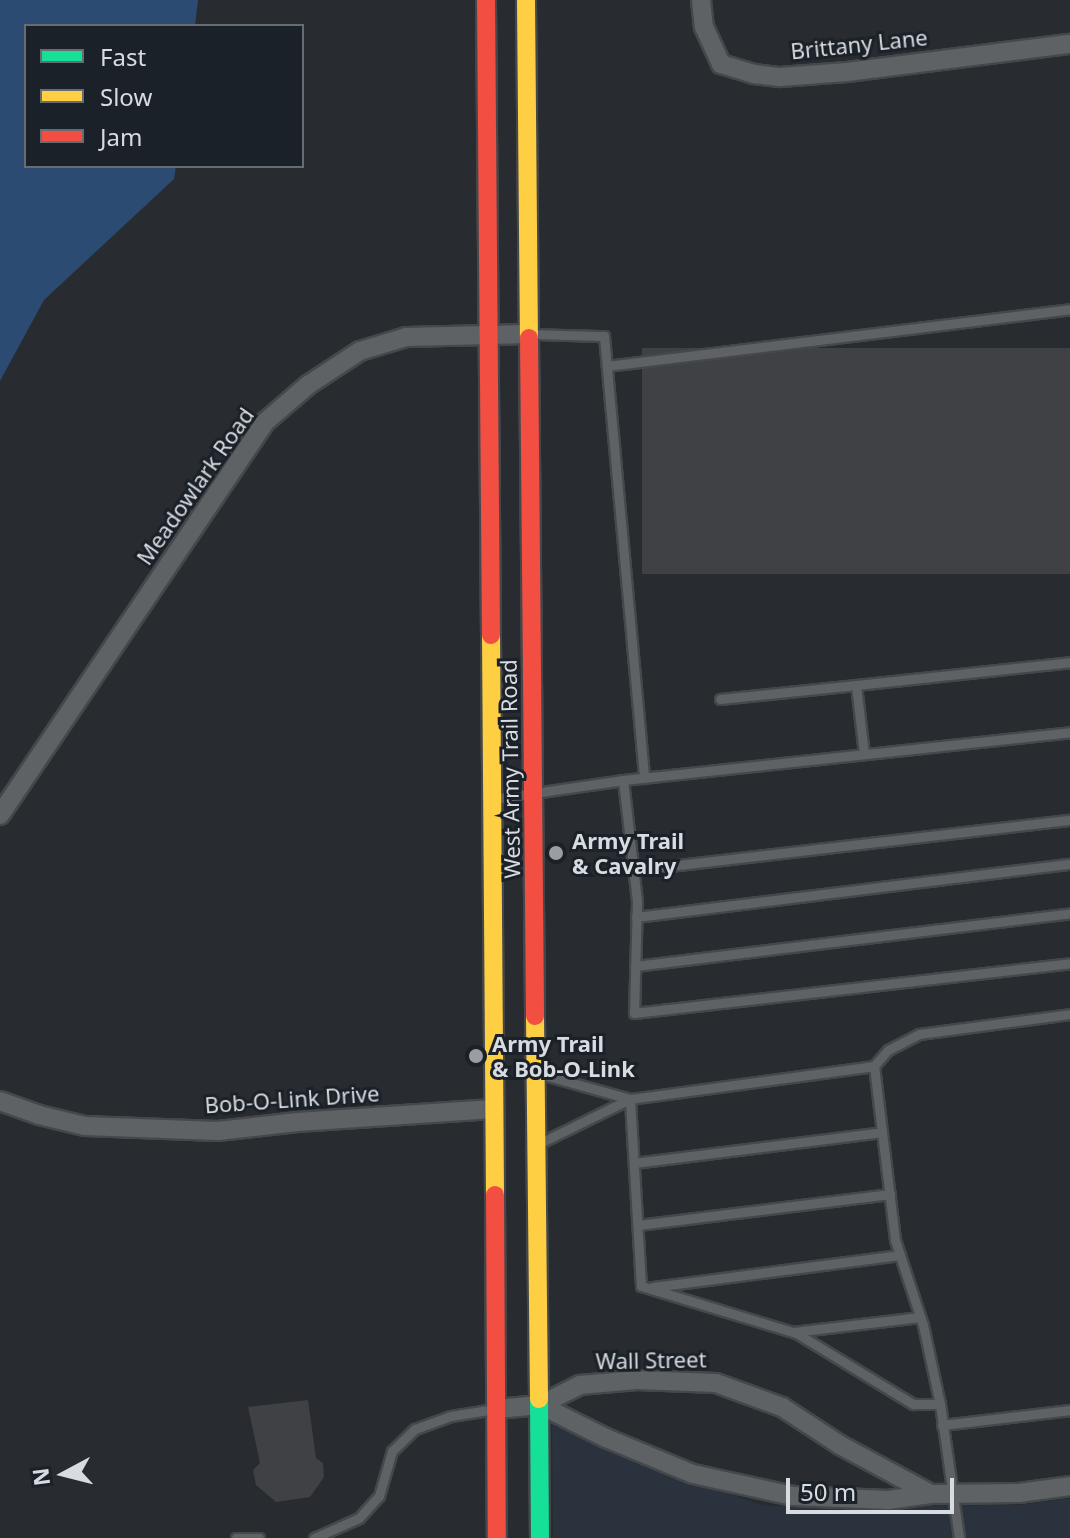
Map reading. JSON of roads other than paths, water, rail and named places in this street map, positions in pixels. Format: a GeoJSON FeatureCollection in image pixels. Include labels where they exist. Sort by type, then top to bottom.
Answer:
{"type":"FeatureCollection","features":[{"type":"Feature","properties":{"kind":"main road","name":"West Army Trail Road"},"geometry":{"type":"LineString","coordinates":[[486,0],[497,1538]]}},
{"type":"Feature","properties":{"kind":"main road","name":"West Army Trail Road"},"geometry":{"type":"LineString","coordinates":[[526,0],[540,1538]]}},
{"type":"Feature","properties":{"kind":"street","name":"Brittany Lane"},"geometry":{"type":"LineString","coordinates":[[701,0],[704,27],[721,64],[754,74],[780,77],[847,72],[1070,44]]}},
{"type":"Feature","properties":{"kind":"street","name":"Meadowlark Road"},"geometry":{"type":"LineString","coordinates":[[0,815],[264,423],[308,385],[360,351],[406,337],[529,334]]}},
{"type":"Feature","properties":{"kind":"street","name":"Bob-O-Link Drive"},"geometry":{"type":"LineString","coordinates":[[0,1101],[39,1115],[85,1126],[218,1131],[297,1122],[494,1109]]}},
{"type":"Feature","properties":{"kind":"street","name":"Wall Street"},"geometry":{"type":"LineString","coordinates":[[497,1409],[540,1405],[580,1385],[637,1380],[716,1383],[782,1407],[840,1445],[940,1494]]}},
{"type":"Feature","properties":{"kind":"street","name":"Wall Street"},"geometry":{"type":"LineString","coordinates":[[540,1405],[606,1438],[679,1468],[793,1496],[888,1500],[940,1494],[1019,1493],[1070,1486]]}},
{"type":"Feature","properties":{"kind":"lane"},"geometry":{"type":"LineString","coordinates":[[607,366],[1070,309]]}},
{"type":"Feature","properties":{"kind":"lane"},"geometry":{"type":"LineString","coordinates":[[529,334],[604,336],[644,778]]}},
{"type":"Feature","properties":{"kind":"lane"},"geometry":{"type":"LineString","coordinates":[[720,699],[1070,662]]}},
{"type":"Feature","properties":{"kind":"lane"},"geometry":{"type":"LineString","coordinates":[[856,685],[864,754]]}},
{"type":"Feature","properties":{"kind":"lane"},"geometry":{"type":"LineString","coordinates":[[493,799],[623,780],[1070,732]]}},
{"type":"Feature","properties":{"kind":"lane"},"geometry":{"type":"LineString","coordinates":[[623,780],[635,870],[634,1013],[1070,963]]}},
{"type":"Feature","properties":{"kind":"lane"},"geometry":{"type":"LineString","coordinates":[[635,870],[1070,820]]}},
{"type":"Feature","properties":{"kind":"lane"},"geometry":{"type":"LineString","coordinates":[[636,917],[1070,864]]}},
{"type":"Feature","properties":{"kind":"lane"},"geometry":{"type":"LineString","coordinates":[[635,966],[1070,913]]}},
{"type":"Feature","properties":{"kind":"lane"},"geometry":{"type":"LineString","coordinates":[[538,1144],[630,1099],[874,1066],[888,1050],[919,1034],[1070,1014]]}},
{"type":"Feature","properties":{"kind":"lane"},"geometry":{"type":"LineString","coordinates":[[874,1066],[900,1255],[920,1317],[940,1404],[940,1494],[959,1538]]}},
{"type":"Feature","properties":{"kind":"lane"},"geometry":{"type":"LineString","coordinates":[[537,1073],[630,1099]]}},
{"type":"Feature","properties":{"kind":"lane"},"geometry":{"type":"LineString","coordinates":[[630,1099],[641,1286],[793,1332],[913,1404],[940,1404]]}},
{"type":"Feature","properties":{"kind":"lane"},"geometry":{"type":"LineString","coordinates":[[634,1163],[882,1132]]}},
{"type":"Feature","properties":{"kind":"lane"},"geometry":{"type":"LineString","coordinates":[[638,1225],[890,1194]]}},
{"type":"Feature","properties":{"kind":"lane"},"geometry":{"type":"LineString","coordinates":[[648,1288],[900,1255]]}},
{"type":"Feature","properties":{"kind":"lane"},"geometry":{"type":"LineString","coordinates":[[793,1332],[920,1317]]}},
{"type":"Feature","properties":{"kind":"lane"},"geometry":{"type":"LineString","coordinates":[[314,1538],[359,1518],[379,1496],[392,1451],[415,1429],[451,1416],[497,1409]]}},
{"type":"Feature","properties":{"kind":"lane"},"geometry":{"type":"LineString","coordinates":[[942,1425],[1070,1410]]}},
{"type":"Feature","properties":{"kind":"lane"},"geometry":{"type":"LineString","coordinates":[[236,1538],[259,1538]]}},
{"type":"Feature","properties":{"kind":"place","name":"Army Trail & Cavalry"},"geometry":{"type":"Point","coordinates":[556,853]}},
{"type":"Feature","properties":{"kind":"place","name":"Army Trail & Bob-O-Link"},"geometry":{"type":"Point","coordinates":[476,1056]}}]}
